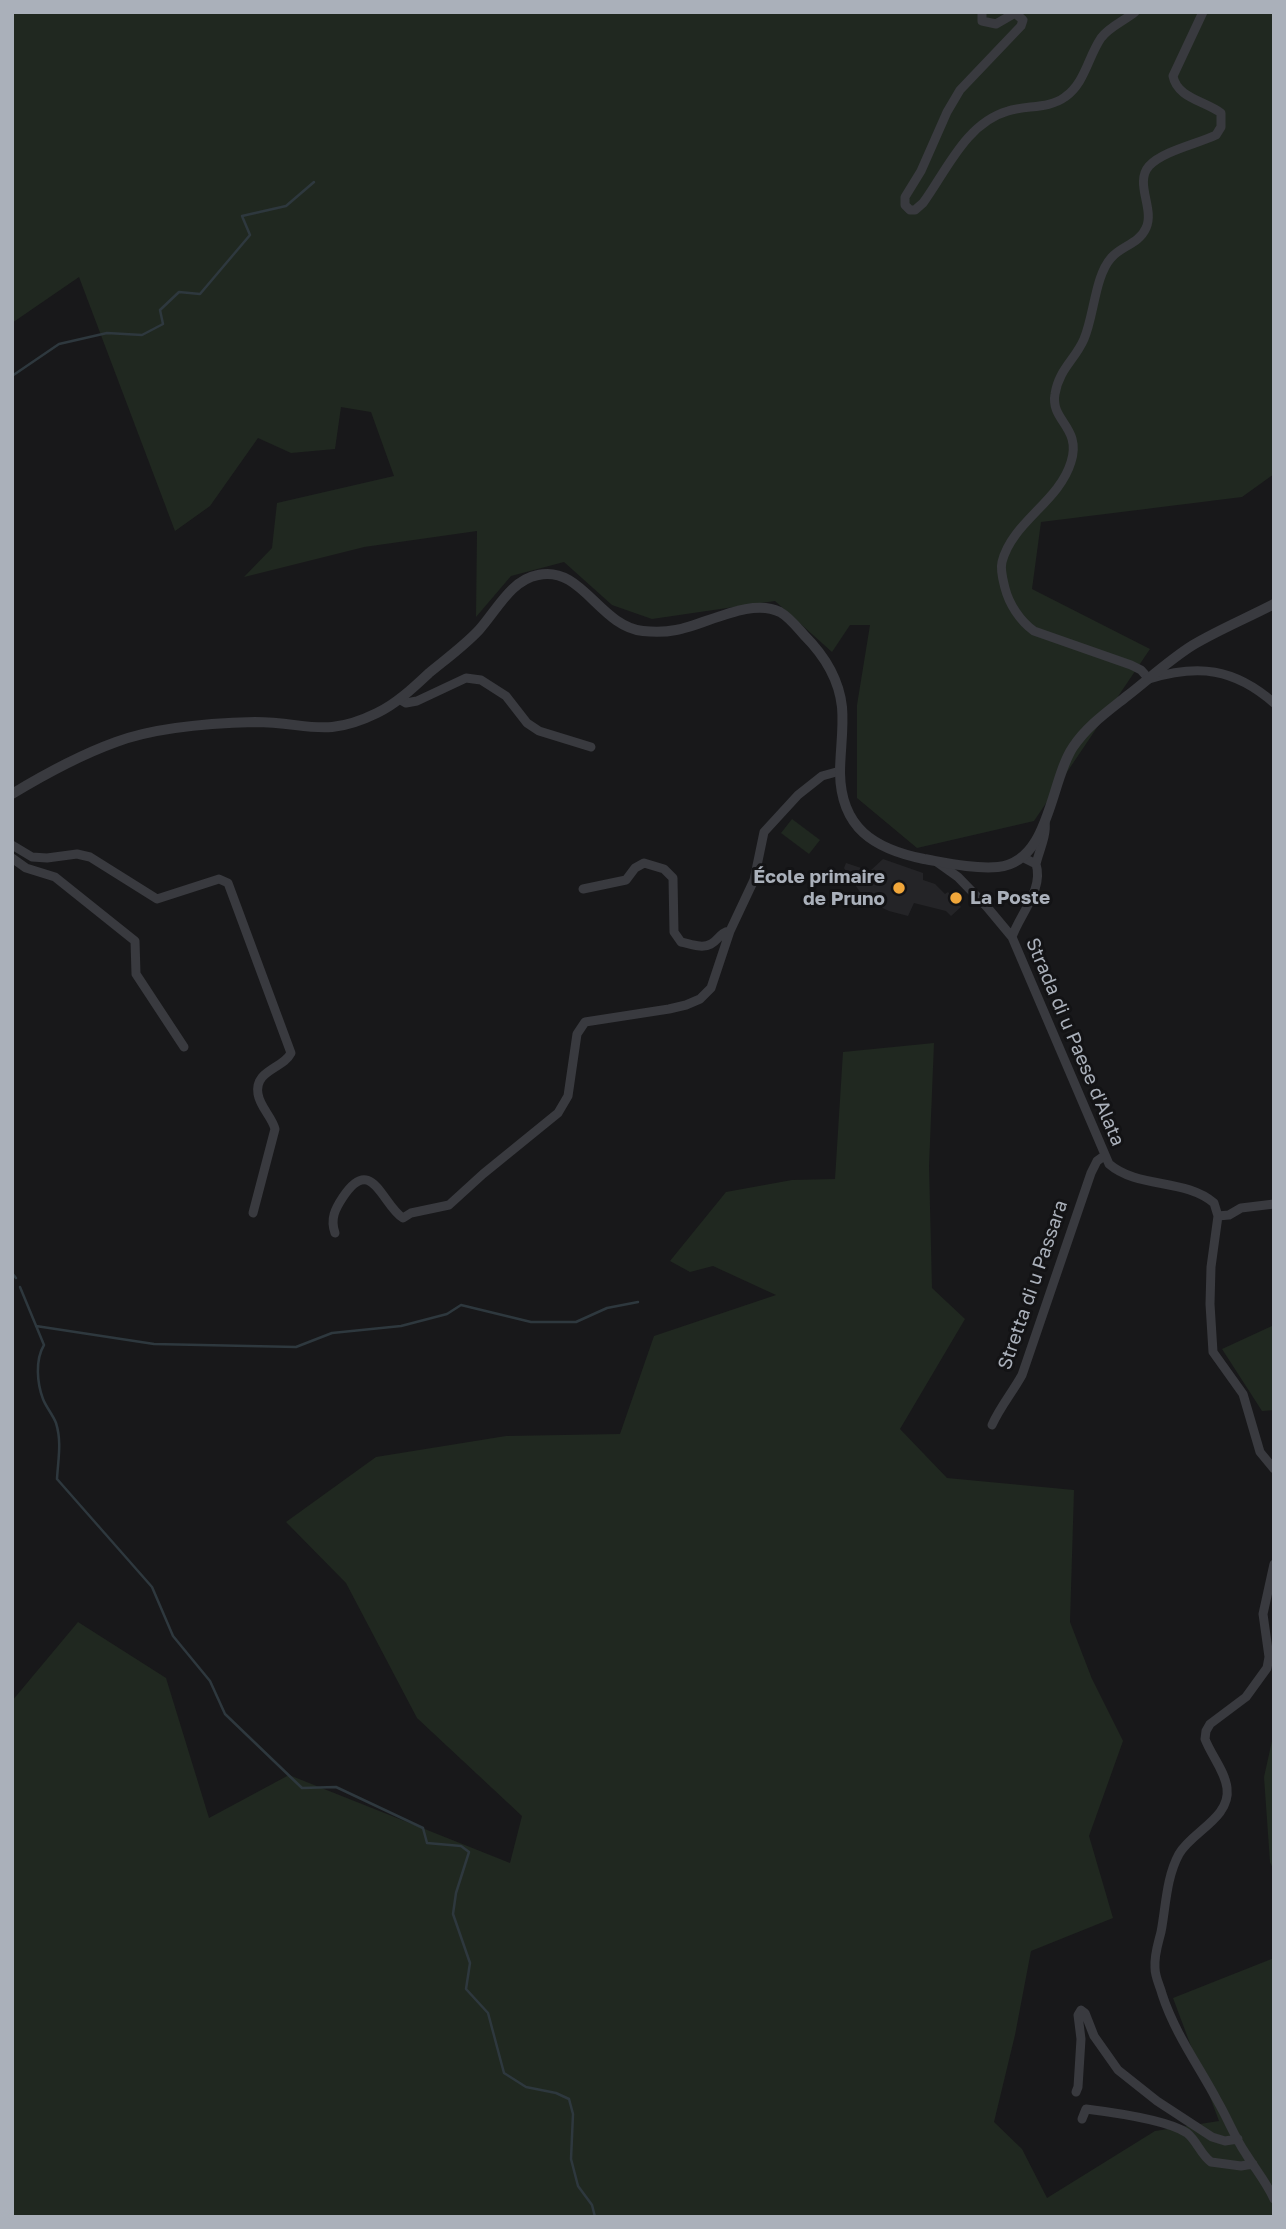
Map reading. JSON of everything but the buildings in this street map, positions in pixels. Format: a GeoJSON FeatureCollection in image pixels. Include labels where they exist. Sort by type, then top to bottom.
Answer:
{"type":"FeatureCollection","features":[{"type":"Feature","properties":{"kind":"street"},"geometry":{"type":"LineString","coordinates":[[982,12],[982,21],[996,24],[1015,13],[1023,20],[1015,35],[979,68],[960,90],[947,112],[921,171],[905,197],[905,205],[910,210],[915,210],[923,203],[969,135],[979,125],[1008,111],[1049,104],[1064,98],[1084,74],[1102,37],[1135,12]]}},
{"type":"Feature","properties":{"kind":"street"},"geometry":{"type":"LineString","coordinates":[[1149,679],[1141,670],[1130,665],[1034,631],[1025,625],[1008,598],[1001,564],[1020,530],[1062,483],[1071,464],[1073,438],[1055,408],[1057,381],[1065,365],[1079,351],[1086,335],[1105,268],[1112,257],[1139,239],[1146,230],[1149,220],[1144,177],[1148,168],[1158,159],[1216,135],[1221,127],[1221,113],[1185,94],[1175,85],[1173,76],[1203,12]]}},
{"type":"Feature","properties":{"kind":"street"},"geometry":{"type":"LineString","coordinates":[[12,794],[105,747],[148,733],[257,722],[334,729],[351,725],[381,712],[399,699],[480,629],[524,578],[555,573],[565,576],[580,588],[611,618],[641,631],[674,631],[744,610],[762,608],[784,614],[819,650],[836,681],[842,703],[842,799],[849,816],[859,828],[874,841],[891,849],[936,861],[999,867],[1022,857],[1031,848],[1045,822],[1060,773],[1070,751],[1085,730],[1194,645],[1274,604]]}},
{"type":"Feature","properties":{"kind":"street"},"geometry":{"type":"LineString","coordinates":[[1149,679],[1191,669],[1212,671],[1226,675],[1265,695],[1274,703]]}},
{"type":"Feature","properties":{"kind":"street"},"geometry":{"type":"LineString","coordinates":[[399,699],[406,703],[417,701],[466,678],[481,680],[506,696],[527,723],[539,731],[591,747]]}},
{"type":"Feature","properties":{"kind":"street"},"geometry":{"type":"LineString","coordinates":[[335,1233],[332,1225],[337,1206],[352,1185],[360,1180],[369,1180],[381,1189],[395,1213],[403,1218],[411,1213],[449,1205],[482,1174],[558,1113],[568,1096],[580,1028],[585,1023],[669,1009],[700,999],[711,988],[730,930],[754,880],[764,832],[798,795],[822,776],[840,771]]}},
{"type":"Feature","properties":{"kind":"street"},"geometry":{"type":"LineString","coordinates":[[1012,937],[1033,893],[1038,871],[1036,864],[1046,831],[1045,822]]}},
{"type":"Feature","properties":{"kind":"street"},"geometry":{"type":"LineString","coordinates":[[12,845],[32,857],[77,854],[90,857],[157,899],[219,879],[228,883],[291,1053],[288,1060],[267,1072],[259,1083],[258,1093],[275,1129],[253,1213]]}},
{"type":"Feature","properties":{"kind":"street"},"geometry":{"type":"LineString","coordinates":[[1022,857],[1036,864]]}},
{"type":"Feature","properties":{"kind":"street"},"geometry":{"type":"LineString","coordinates":[[12,858],[26,868],[55,877],[135,941],[136,974],[184,1047]]}},
{"type":"Feature","properties":{"kind":"street","name":"Strada di u Paese d'Alata"},"geometry":{"type":"LineString","coordinates":[[936,861],[965,884],[1012,937],[1104,1156],[1115,1170],[1176,1186],[1208,1198],[1214,1203],[1218,1216]]}},
{"type":"Feature","properties":{"kind":"street"},"geometry":{"type":"LineString","coordinates":[[583,889],[626,880],[635,868],[644,863],[664,869],[673,878],[674,932],[681,942],[699,946],[711,944],[723,932],[730,930]]}},
{"type":"Feature","properties":{"kind":"street","name":"Stretta di u Passara"},"geometry":{"type":"LineString","coordinates":[[992,1424],[1022,1376],[1091,1173],[1097,1161],[1104,1156]]}},
{"type":"Feature","properties":{"kind":"street"},"geometry":{"type":"LineString","coordinates":[[1274,1204],[1241,1208],[1229,1215],[1218,1216],[1211,1267],[1211,1344],[1218,1360],[1243,1394],[1253,1435],[1274,1469]]}},
{"type":"Feature","properties":{"kind":"street"},"geometry":{"type":"LineString","coordinates":[[1274,1564],[1263,1614],[1269,1657],[1267,1668],[1246,1697],[1210,1724],[1206,1731],[1205,1740],[1227,1787],[1226,1799],[1208,1826],[1187,1842],[1173,1866],[1155,1954],[1155,1971],[1169,2015],[1274,2199]]}},
{"type":"Feature","properties":{"kind":"street"},"geometry":{"type":"LineString","coordinates":[[1076,2092],[1081,2039],[1078,2015],[1081,2010],[1085,2013],[1094,2036],[1118,2070],[1157,2101],[1212,2137],[1225,2141],[1238,2139]]}},
{"type":"Feature","properties":{"kind":"street"},"geometry":{"type":"LineString","coordinates":[[1082,2119],[1086,2109],[1164,2123],[1190,2136],[1211,2162],[1241,2166],[1253,2164]]}},
{"type":"Feature","properties":{"kind":"shaded area"},"geometry":{"type":"Polygon","coordinates":[[[12,12],[1274,12],[1274,474],[1242,497],[1041,522],[1032,589],[1150,649],[1034,821],[917,848],[857,798],[857,705],[870,625],[850,625],[832,652],[775,601],[652,619],[612,605],[564,562],[511,576],[476,617],[477,531],[364,547],[244,577],[272,548],[277,503],[394,476],[371,412],[341,407],[335,449],[291,453],[258,438],[210,506],[175,531],[79,277],[12,323],[12,12]]]}},
{"type":"Feature","properties":{"kind":"shaded area"},"geometry":{"type":"Polygon","coordinates":[[[792,819],[820,840],[809,854],[781,833],[792,819]]]}},
{"type":"Feature","properties":{"kind":"shaded area","name":"École primaire de Pruno"},"geometry":{"type":"Polygon","coordinates":[[[883,859],[923,873],[923,880],[935,884],[945,894],[948,892],[961,907],[951,916],[946,911],[914,903],[908,916],[874,904],[860,892],[844,868],[846,863],[870,871],[883,859]]]}},
{"type":"Feature","properties":{"kind":"shaded area"},"geometry":{"type":"Polygon","coordinates":[[[934,1043],[929,1166],[932,1288],[965,1319],[900,1429],[947,1478],[1074,1490],[1070,1622],[1092,1679],[1123,1741],[1089,1836],[1113,1918],[1031,1951],[1015,2035],[994,2122],[1022,2149],[1047,2198],[1155,2131],[1219,2121],[1173,1998],[1274,1958],[1274,2217],[12,2217],[12,1701],[78,1622],[166,1678],[209,1818],[289,1775],[510,1863],[522,1816],[417,1718],[346,1583],[286,1522],[376,1457],[506,1436],[620,1434],[654,1336],[776,1295],[713,1266],[690,1272],[670,1261],[726,1192],[792,1180],[835,1179],[843,1052],[934,1043]]]}},
{"type":"Feature","properties":{"kind":"shaded area"},"geometry":{"type":"Polygon","coordinates":[[[1274,1325],[1274,1410],[1262,1411],[1222,1349],[1274,1325]]]}},
{"type":"Feature","properties":{"kind":"shaded area"},"geometry":{"type":"Polygon","coordinates":[[[1274,1732],[1274,1871],[1270,1862],[1264,1777],[1274,1732]]]}},
{"type":"Feature","properties":{"kind":"waterway"},"geometry":{"type":"LineString","coordinates":[[12,376],[59,344],[107,333],[142,335],[163,324],[160,310],[179,292],[200,294],[250,235],[242,216],[286,206],[314,182]]}},
{"type":"Feature","properties":{"kind":"waterway"},"geometry":{"type":"LineString","coordinates":[[12,1273],[16,1278]]}},
{"type":"Feature","properties":{"kind":"waterway"},"geometry":{"type":"LineString","coordinates":[[20,1287],[44,1345],[39,1358],[38,1379],[43,1399],[58,1430],[57,1479],[152,1587],[173,1636],[210,1681],[225,1714],[302,1788],[336,1787],[423,1828],[427,1843],[461,1846],[469,1852],[456,1893],[453,1914],[470,1963],[466,1989],[488,2013],[504,2073],[526,2087],[556,2093],[569,2099],[573,2114],[571,2159],[578,2186],[592,2205],[595,2217]]}},
{"type":"Feature","properties":{"kind":"waterway"},"geometry":{"type":"LineString","coordinates":[[36,1326],[154,1344],[296,1347],[332,1333],[401,1326],[447,1314],[461,1305],[531,1322],[576,1322],[607,1308],[638,1302]]}},
{"type":"Feature","properties":{"kind":"place","name":"École primaire de Pruno"},"geometry":{"type":"Point","coordinates":[899,888]}},
{"type":"Feature","properties":{"kind":"place","name":"La Poste"},"geometry":{"type":"Point","coordinates":[956,898]}}]}
